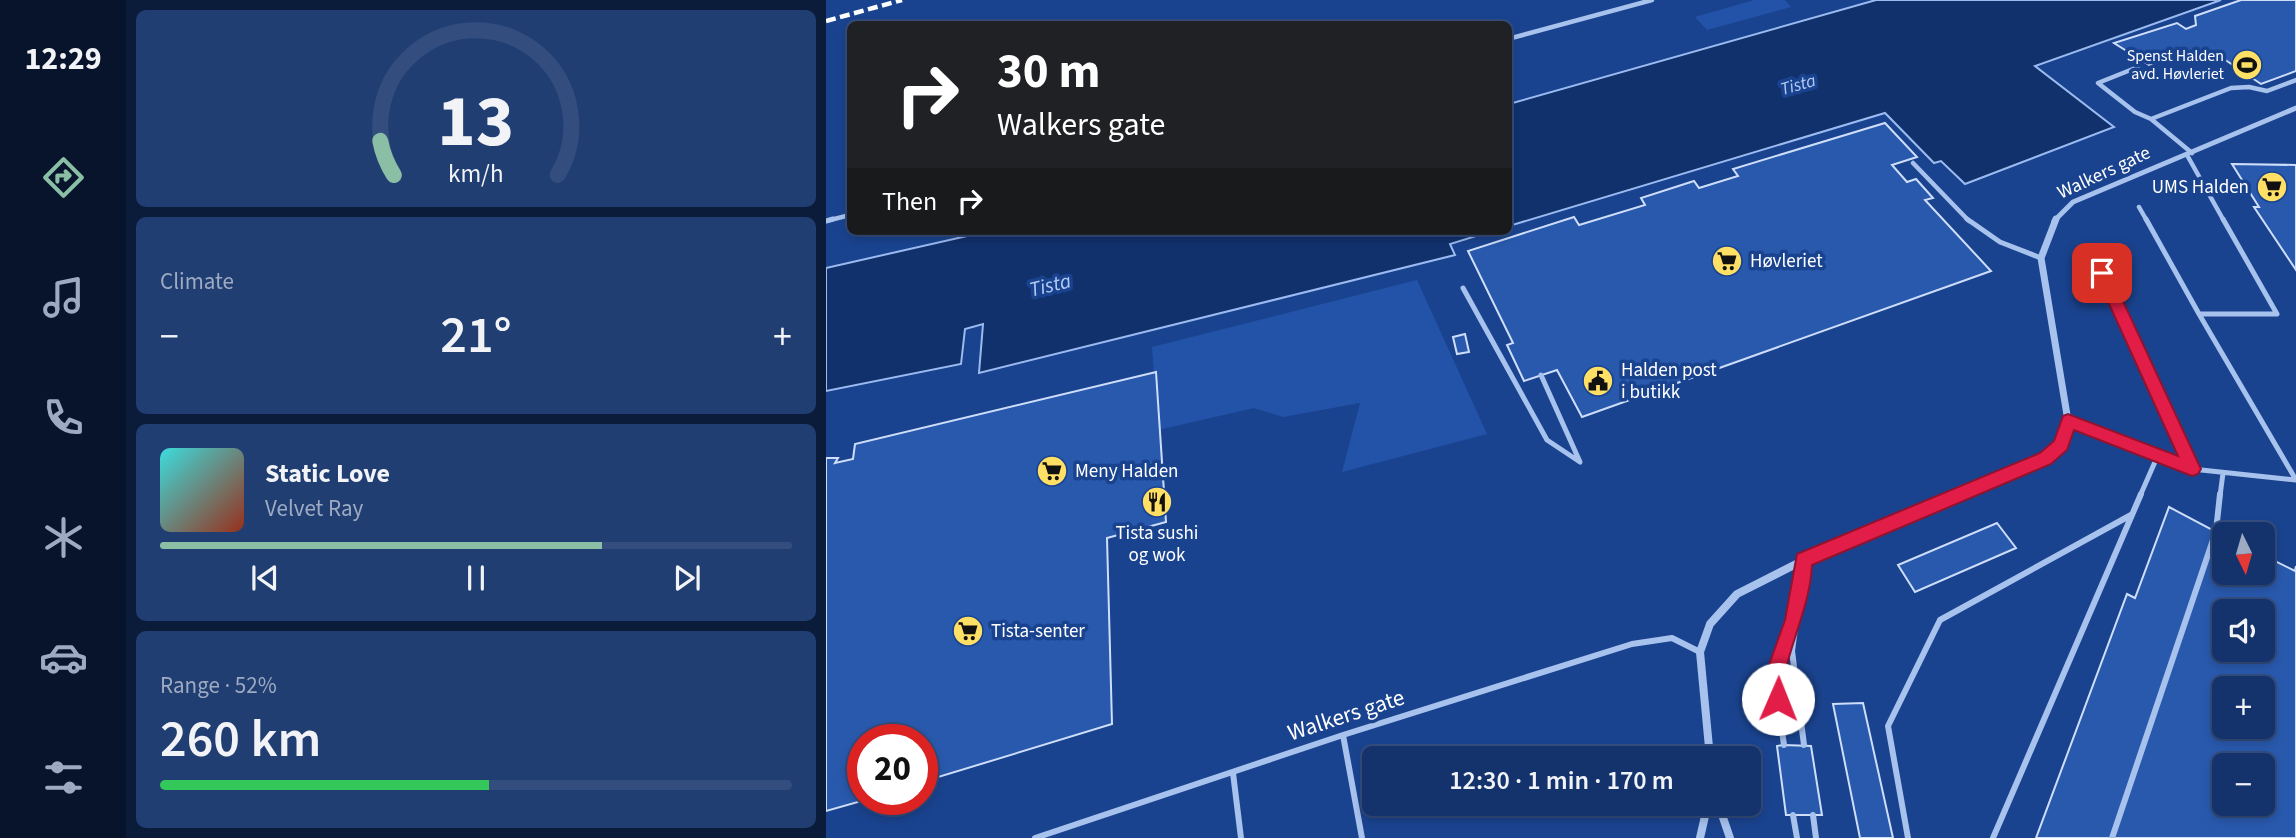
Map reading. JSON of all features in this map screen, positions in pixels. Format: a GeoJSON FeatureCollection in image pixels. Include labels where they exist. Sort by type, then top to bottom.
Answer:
{"type":"FeatureCollection","features":[{"type":"Feature","properties":{"kind":"street","name":"Walkers gate"},"geometry":{"type":"LineString","coordinates":[[2068,421],[2041,258],[2046,233],[2055,216],[2073,202],[2296,108]]}},
{"type":"Feature","properties":{"kind":"street"},"geometry":{"type":"LineString","coordinates":[[1709,746],[1700,652],[1710,624],[1737,594],[1804,560],[2045,458],[2061,445],[2068,421]]}},
{"type":"Feature","properties":{"kind":"street"},"geometry":{"type":"LineString","coordinates":[[1699,838],[1705,816]]}},
{"type":"Feature","properties":{"kind":"street"},"geometry":{"type":"LineString","coordinates":[[1722,816],[1730,838]]}},
{"type":"Feature","properties":{"kind":"lane"},"geometry":{"type":"LineString","coordinates":[[1512,38],[1652,0]]}},
{"type":"Feature","properties":{"kind":"lane"},"geometry":{"type":"LineString","coordinates":[[2138,67],[2098,83],[2135,112],[2151,119],[2189,154],[2277,314],[2199,314]]}},
{"type":"Feature","properties":{"kind":"lane"},"geometry":{"type":"LineString","coordinates":[[2151,119],[2231,88],[2249,87],[2267,91],[2296,80]]}},
{"type":"Feature","properties":{"kind":"lane"},"geometry":{"type":"LineString","coordinates":[[1913,163],[1983,234],[2017,251],[2041,258]]}},
{"type":"Feature","properties":{"kind":"lane"},"geometry":{"type":"LineString","coordinates":[[2139,207],[2296,480]]}},
{"type":"Feature","properties":{"kind":"lane"},"geometry":{"type":"LineString","coordinates":[[826,221],[847,216]]}},
{"type":"Feature","properties":{"kind":"lane"},"geometry":{"type":"LineString","coordinates":[[2091,248],[2192,469]]}},
{"type":"Feature","properties":{"kind":"lane"},"geometry":{"type":"LineString","coordinates":[[1463,288],[1546,440],[1580,462],[1541,375]]}},
{"type":"Feature","properties":{"kind":"lane"},"geometry":{"type":"LineString","coordinates":[[2068,421],[2192,469],[2296,480]]}},
{"type":"Feature","properties":{"kind":"lane"},"geometry":{"type":"LineString","coordinates":[[1993,838],[2158,455]]}},
{"type":"Feature","properties":{"kind":"lane"},"geometry":{"type":"LineString","coordinates":[[2112,838],[2216,531],[2223,473]]}},
{"type":"Feature","properties":{"kind":"lane"},"geometry":{"type":"LineString","coordinates":[[1908,838],[1888,726],[1940,620],[2131,515]]}},
{"type":"Feature","properties":{"kind":"lane"},"geometry":{"type":"LineString","coordinates":[[1784,745],[1774,676],[1794,620],[1802,589],[1804,560]]}},
{"type":"Feature","properties":{"kind":"lane"},"geometry":{"type":"LineString","coordinates":[[1794,620],[1793,680],[1804,746]]}},
{"type":"Feature","properties":{"kind":"lane","name":"Walkers gate"},"geometry":{"type":"LineString","coordinates":[[1035,838],[1343,734],[1632,644],[1672,638],[1700,652]]}},
{"type":"Feature","properties":{"kind":"lane"},"geometry":{"type":"LineString","coordinates":[[1343,734],[1363,838]]}},
{"type":"Feature","properties":{"kind":"lane"},"geometry":{"type":"LineString","coordinates":[[1233,773],[1241,838]]}},
{"type":"Feature","properties":{"kind":"lane"},"geometry":{"type":"LineString","coordinates":[[1793,815],[1797,838]]}},
{"type":"Feature","properties":{"kind":"lane"},"geometry":{"type":"LineString","coordinates":[[1813,815],[1816,838]]}},
{"type":"Feature","properties":{"kind":"shaded area"},"geometry":{"type":"Polygon","coordinates":[[[1754,0],[1785,0],[1791,7],[1707,30],[1695,17],[1754,0]]]}},
{"type":"Feature","properties":{"kind":"shaded area"},"geometry":{"type":"Polygon","coordinates":[[[1417,280],[1487,434],[1342,472],[1360,403],[1283,417],[1254,408],[1158,430],[1152,347],[1417,280]]]}},
{"type":"Feature","properties":{"kind":"water","name":"Tista"},"geometry":{"type":"Polygon","coordinates":[[[1876,0],[2221,0],[2035,66],[2114,127],[1965,184],[1941,161],[1934,163],[1885,113],[1512,225],[1512,103],[1876,0]]]}},
{"type":"Feature","properties":{"kind":"water","name":"Tista"},"geometry":{"type":"Polygon","coordinates":[[[971,235],[1479,235],[1450,244],[1455,255],[979,373],[983,324],[965,329],[961,364],[826,391],[826,268],[971,235]]]}},
{"type":"Feature","properties":{"kind":"building"},"geometry":{"type":"Polygon","coordinates":[[[2241,0],[2296,0],[2296,71],[2261,84],[2218,55],[2200,62],[2186,52],[2149,65],[2114,43],[2177,23],[2186,29],[2196,25],[2195,16],[2241,0]]]}},
{"type":"Feature","properties":{"kind":"building","name":"Høvleriet"},"geometry":{"type":"Polygon","coordinates":[[[1885,123],[1917,157],[1892,165],[1907,182],[1916,179],[1933,198],[1925,200],[1991,271],[1582,417],[1557,370],[1524,381],[1507,345],[1513,343],[1468,251],[1574,217],[1579,225],[1645,205],[1641,198],[1694,181],[1699,188],[1738,176],[1733,169],[1885,123]]]}},
{"type":"Feature","properties":{"kind":"building"},"geometry":{"type":"Polygon","coordinates":[[[2232,164],[2296,165],[2296,270],[2254,207],[2259,207],[2232,164]]]}},
{"type":"Feature","properties":{"kind":"building"},"geometry":{"type":"Polygon","coordinates":[[[1465,334],[1469,352],[1457,354],[1453,337],[1465,334]]]}},
{"type":"Feature","properties":{"kind":"building","name":"Tista-senter"},"geometry":{"type":"Polygon","coordinates":[[[1156,372],[1166,522],[1107,538],[1112,724],[938,777],[938,724],[847,724],[847,805],[826,811],[826,458],[838,458],[835,463],[853,459],[855,444],[1156,372]]]}},
{"type":"Feature","properties":{"kind":"building"},"geometry":{"type":"Polygon","coordinates":[[[2169,507],[2212,530],[2212,585],[2275,585],[2275,561],[2295,571],[2296,566],[2296,838],[2036,838],[2127,594],[2135,598],[2169,507]]]}},
{"type":"Feature","properties":{"kind":"building"},"geometry":{"type":"Polygon","coordinates":[[[1997,523],[2016,548],[1915,592],[1898,565],[1997,523]]]}},
{"type":"Feature","properties":{"kind":"building"},"geometry":{"type":"Polygon","coordinates":[[[1863,703],[1893,838],[1860,838],[1833,704],[1863,703]]]}},
{"type":"Feature","properties":{"kind":"building"},"geometry":{"type":"Polygon","coordinates":[[[1777,746],[1811,746],[1822,815],[1786,815],[1777,746]]]}},
{"type":"Feature","properties":{"kind":"railway"},"geometry":{"type":"LineString","coordinates":[[826,21],[902,0]]}},
{"type":"Feature","properties":{"kind":"place","name":"Spenst Halden avd. Høvleriet"},"geometry":{"type":"Point","coordinates":[2247,65]}},
{"type":"Feature","properties":{"kind":"place","name":"UMS Halden"},"geometry":{"type":"Point","coordinates":[2272,187]}},
{"type":"Feature","properties":{"kind":"place","name":"Høvleriet"},"geometry":{"type":"Point","coordinates":[1727,261]}},
{"type":"Feature","properties":{"kind":"place","name":"Halden post i butikk"},"geometry":{"type":"Point","coordinates":[1598,381]}},
{"type":"Feature","properties":{"kind":"place","name":"Meny Halden"},"geometry":{"type":"Point","coordinates":[1052,471]}},
{"type":"Feature","properties":{"kind":"place","name":"Tista sushi og wok"},"geometry":{"type":"Point","coordinates":[1157,502]}},
{"type":"Feature","properties":{"kind":"place","name":"Tista-senter"},"geometry":{"type":"Point","coordinates":[968,631]}},
{"type":"Feature","properties":{"kind":"route"},"geometry":{"type":"LineString","coordinates":[[1778,699],[1774,676],[1794,620],[1802,589],[1804,560],[2045,458],[2061,445],[2068,421],[2090,427],[2192,469],[2102,273]]}}]}
